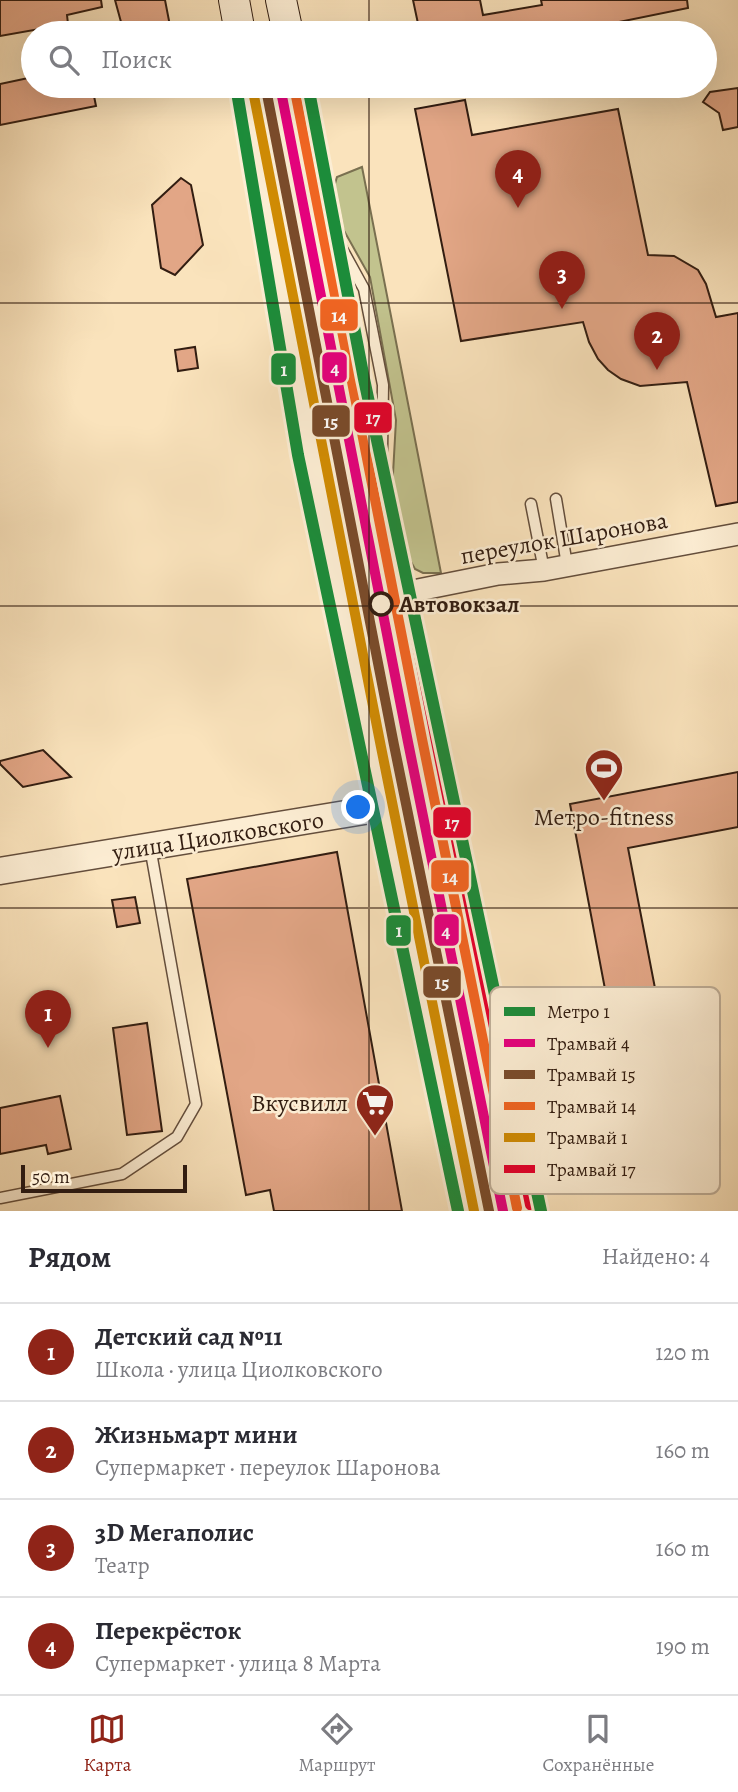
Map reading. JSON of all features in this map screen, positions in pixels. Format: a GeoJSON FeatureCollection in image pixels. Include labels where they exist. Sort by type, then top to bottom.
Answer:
{"type":"FeatureCollection","features":[{"type":"Feature","properties":{"kind":"main road"},"geometry":{"type":"LineString","coordinates":[[281,0],[285,21]]}},
{"type":"Feature","properties":{"kind":"main road"},"geometry":{"type":"LineString","coordinates":[[250,98],[251,129],[324,471],[332,536],[391,808],[472,1211]]}},
{"type":"Feature","properties":{"kind":"main road"},"geometry":{"type":"LineString","coordinates":[[300,98],[490,1069]]}},
{"type":"Feature","properties":{"kind":"street","name":"переулок Шаронова"},"geometry":{"type":"LineString","coordinates":[[398,594],[498,574],[544,570],[738,534]]}},
{"type":"Feature","properties":{"kind":"street","name":"улица Циолковского"},"geometry":{"type":"LineString","coordinates":[[0,871],[437,799]]}},
{"type":"Feature","properties":{"kind":"lane"},"geometry":{"type":"LineString","coordinates":[[226,0],[238,20]]}},
{"type":"Feature","properties":{"kind":"lane"},"geometry":{"type":"LineString","coordinates":[[556,499],[568,565]]}},
{"type":"Feature","properties":{"kind":"lane"},"geometry":{"type":"LineString","coordinates":[[531,504],[544,570]]}},
{"type":"Feature","properties":{"kind":"lane"},"geometry":{"type":"LineString","coordinates":[[0,1198],[122,1174],[177,1137],[196,1104],[150,848]]}},
{"type":"Feature","properties":{"kind":"green space"},"geometry":{"type":"Polygon","coordinates":[[[362,167],[441,573],[423,573],[415,569],[405,551],[392,492],[396,420],[370,277],[329,204],[337,177],[362,167]]]}},
{"type":"Feature","properties":{"kind":"building"},"geometry":{"type":"Polygon","coordinates":[[[0,0],[101,0],[102,7],[67,15],[68,21],[21,21],[21,32],[0,36],[0,0]]]}},
{"type":"Feature","properties":{"kind":"building"},"geometry":{"type":"Polygon","coordinates":[[[115,0],[165,0],[169,21],[121,21],[115,0]]]}},
{"type":"Feature","properties":{"kind":"building"},"geometry":{"type":"Polygon","coordinates":[[[413,0],[480,0],[483,15],[542,5],[541,0],[687,0],[688,8],[624,21],[417,21],[413,0]]]}},
{"type":"Feature","properties":{"kind":"building"},"geometry":{"type":"Polygon","coordinates":[[[21,80],[21,98],[94,98],[96,106],[0,125],[0,84],[21,80]]]}},
{"type":"Feature","properties":{"kind":"building"},"geometry":{"type":"Polygon","coordinates":[[[738,88],[738,127],[723,130],[719,113],[703,102],[706,98],[717,98],[717,91],[738,88]]]}},
{"type":"Feature","properties":{"kind":"building"},"geometry":{"type":"Polygon","coordinates":[[[465,100],[472,135],[618,109],[648,255],[674,256],[698,270],[706,284],[716,317],[738,313],[738,502],[716,506],[687,382],[640,386],[621,379],[598,359],[583,322],[461,341],[415,109],[465,100]]]}},
{"type":"Feature","properties":{"kind":"building"},"geometry":{"type":"Polygon","coordinates":[[[181,178],[191,185],[203,245],[175,275],[161,268],[152,205],[181,178]]]}},
{"type":"Feature","properties":{"kind":"building"},"geometry":{"type":"Polygon","coordinates":[[[195,347],[198,368],[178,371],[175,350],[195,347]]]}},
{"type":"Feature","properties":{"kind":"building"},"geometry":{"type":"Polygon","coordinates":[[[43,750],[71,777],[23,787],[0,764],[0,761],[43,750]]]}},
{"type":"Feature","properties":{"kind":"building"},"geometry":{"type":"Polygon","coordinates":[[[738,772],[738,827],[628,848],[655,987],[605,987],[570,804],[738,772]]]}},
{"type":"Feature","properties":{"kind":"building"},"geometry":{"type":"Polygon","coordinates":[[[337,852],[402,1211],[274,1211],[270,1190],[246,1195],[187,879],[337,852]]]}},
{"type":"Feature","properties":{"kind":"building"},"geometry":{"type":"Polygon","coordinates":[[[135,897],[140,923],[117,927],[112,900],[135,897]]]}},
{"type":"Feature","properties":{"kind":"building"},"geometry":{"type":"Polygon","coordinates":[[[147,1023],[162,1131],[127,1135],[113,1028],[147,1023]]]}},
{"type":"Feature","properties":{"kind":"building"},"geometry":{"type":"Polygon","coordinates":[[[60,1096],[71,1149],[48,1154],[46,1145],[0,1154],[0,1108],[60,1096]]]}},
{"type":"Feature","properties":{"kind":"metro line","name":"1"},"geometry":{"type":"LineString","coordinates":[[238,98],[298,455],[458,1211]]}},
{"type":"Feature","properties":{"kind":"metro line","name":"1"},"geometry":{"type":"LineString","coordinates":[[310,98],[364,379],[493,987]]}},
{"type":"Feature","properties":{"kind":"metro line","name":"1"},"geometry":{"type":"LineString","coordinates":[[537,1194],[541,1211]]}},
{"type":"Feature","properties":{"kind":"tram line","name":"1"},"geometry":{"type":"LineString","coordinates":[[254,98],[474,1211]]}},
{"type":"Feature","properties":{"kind":"tram line","name":"15"},"geometry":{"type":"LineString","coordinates":[[268,98],[394,745],[489,1211]]}},
{"type":"Feature","properties":{"kind":"tram line","name":"4"},"geometry":{"type":"LineString","coordinates":[[282,98],[490,1147]]}},
{"type":"Feature","properties":{"kind":"tram line","name":"14"},"geometry":{"type":"LineString","coordinates":[[296,98],[490,1075]]}},
{"type":"Feature","properties":{"kind":"tram line","name":"17"},"geometry":{"type":"LineString","coordinates":[[310,98],[490,1008]]}},
{"type":"Feature","properties":{"kind":"tram line","name":"4"},"geometry":{"type":"LineString","coordinates":[[500,1194],[503,1211]]}},
{"type":"Feature","properties":{"kind":"tram line","name":"14"},"geometry":{"type":"LineString","coordinates":[[514,1194],[517,1208]]}},
{"type":"Feature","properties":{"kind":"tram line","name":"17"},"geometry":{"type":"LineString","coordinates":[[528,1194],[530,1205]]}},
{"type":"Feature","properties":{"kind":"place","name":"Перекрёсток"},"geometry":{"type":"Point","coordinates":[518,208]}},
{"type":"Feature","properties":{"kind":"place","name":"3D Мегаполис"},"geometry":{"type":"Point","coordinates":[562,309]}},
{"type":"Feature","properties":{"kind":"place","name":"Жизньмарт мини"},"geometry":{"type":"Point","coordinates":[657,370]}},
{"type":"Feature","properties":{"kind":"place","name":"Автовокзал"},"geometry":{"type":"Point","coordinates":[381,604]}},
{"type":"Feature","properties":{"kind":"place","name":"Метро-fitness"},"geometry":{"type":"Point","coordinates":[604,802]}},
{"type":"Feature","properties":{"kind":"place","name":"Детский сад №11"},"geometry":{"type":"Point","coordinates":[48,1048]}},
{"type":"Feature","properties":{"kind":"place","name":"Вкусвилл"},"geometry":{"type":"Point","coordinates":[375,1137]}}]}
